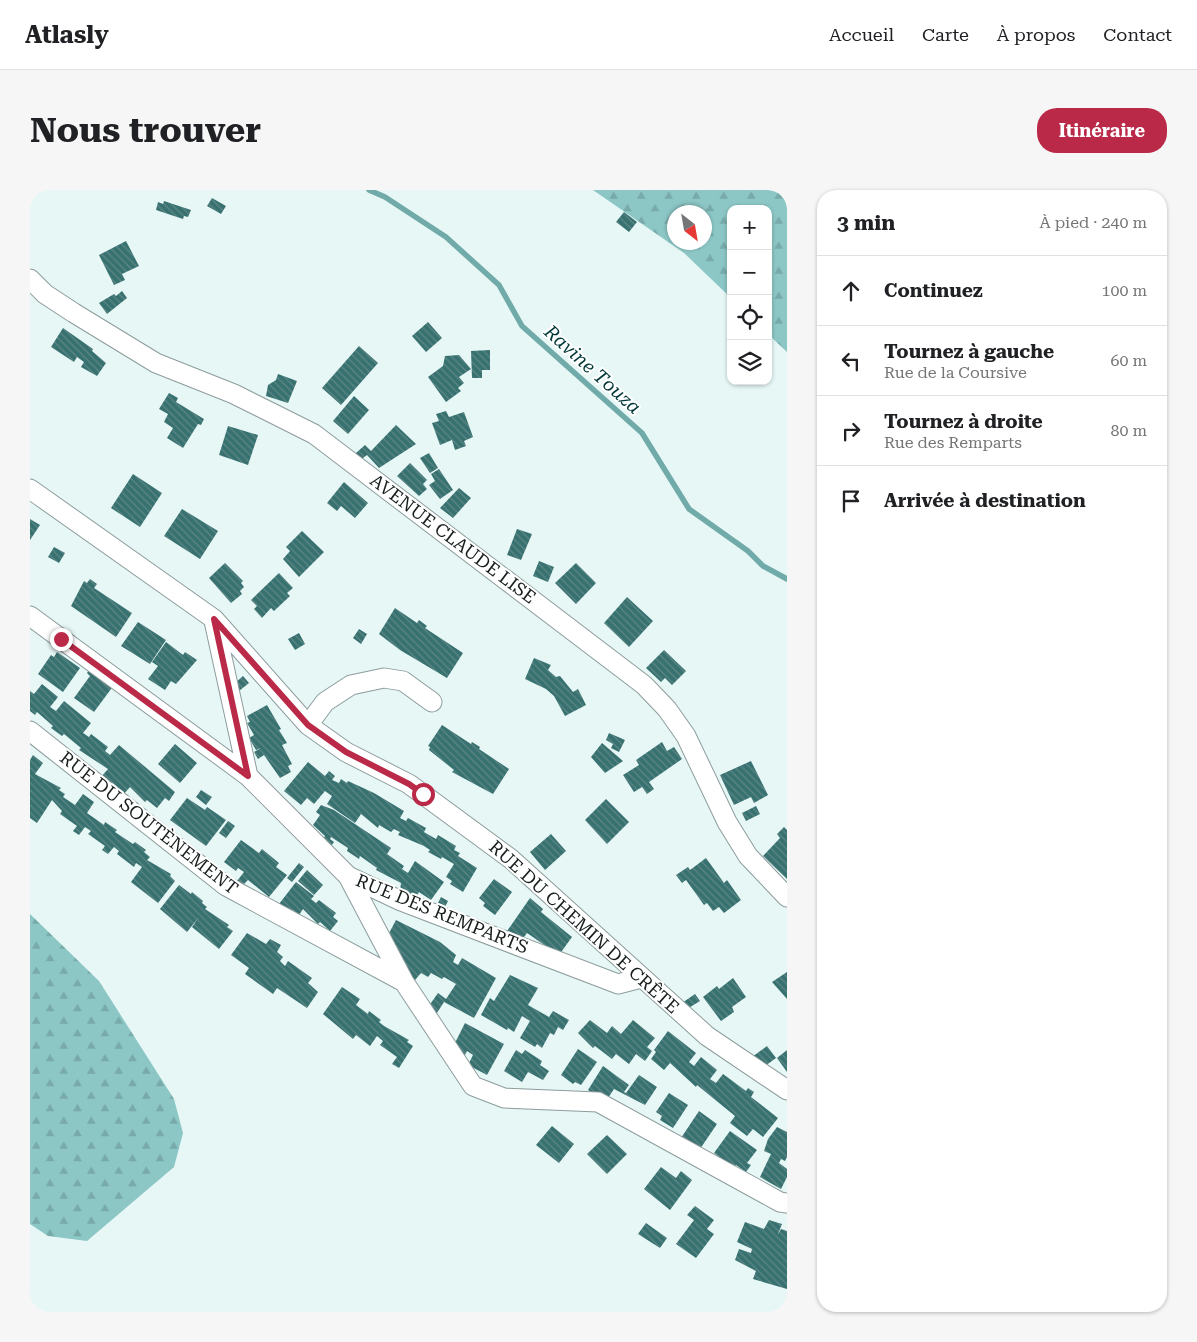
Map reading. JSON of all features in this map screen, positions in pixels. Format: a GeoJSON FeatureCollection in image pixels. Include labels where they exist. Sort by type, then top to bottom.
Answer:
{"type":"FeatureCollection","features":[{"type":"Feature","properties":{"kind":"street","name":"AVENUE CLAUDE LISE"},"geometry":{"type":"LineString","coordinates":[[30,279],[45,294],[156,363],[234,394],[314,434],[644,685],[666,709],[686,736],[727,822],[748,856],[787,897]]}},
{"type":"Feature","properties":{"kind":"street","name":"RUE DU CHEMIN DE CRÊTE"},"geometry":{"type":"LineString","coordinates":[[30,489],[214,619],[308,725],[346,752],[409,784],[511,858],[707,1036],[787,1090]]}},
{"type":"Feature","properties":{"kind":"street","name":"RUE DES REMPARTS"},"geometry":{"type":"LineString","coordinates":[[30,616],[248,776],[348,876],[401,901],[618,984],[641,978]]}},
{"type":"Feature","properties":{"kind":"street"},"geometry":{"type":"LineString","coordinates":[[214,619],[248,776]]}},
{"type":"Feature","properties":{"kind":"street"},"geometry":{"type":"LineString","coordinates":[[308,725],[325,702],[351,685],[384,678],[403,681],[432,702]]}},
{"type":"Feature","properties":{"kind":"street","name":"RUE DU SOUTÈNEMENT"},"geometry":{"type":"LineString","coordinates":[[30,731],[226,886],[404,982]]}},
{"type":"Feature","properties":{"kind":"street"},"geometry":{"type":"LineString","coordinates":[[348,876],[404,982],[473,1086],[504,1098],[598,1102],[780,1202],[787,1204]]}},
{"type":"Feature","properties":{"kind":"green space"},"geometry":{"type":"Polygon","coordinates":[[[593,190],[787,190],[787,352],[772,338],[772,205],[727,205],[727,294],[680,250],[712,250],[712,205],[667,205],[667,241],[593,190]]]}},
{"type":"Feature","properties":{"kind":"green space"},"geometry":{"type":"Polygon","coordinates":[[[30,914],[99,981],[174,1099],[183,1133],[174,1167],[87,1241],[48,1236],[30,1224],[30,914]]]}},
{"type":"Feature","properties":{"kind":"building"},"geometry":{"type":"Polygon","coordinates":[[[212,198],[226,206],[221,214],[207,206],[212,198]]]}},
{"type":"Feature","properties":{"kind":"building"},"geometry":{"type":"Polygon","coordinates":[[[164,201],[191,210],[188,217],[184,216],[183,219],[156,210],[158,202],[163,204],[164,201]]]}},
{"type":"Feature","properties":{"kind":"building"},"geometry":{"type":"Polygon","coordinates":[[[624,212],[637,222],[629,232],[616,222],[624,212]]]}},
{"type":"Feature","properties":{"kind":"building"},"geometry":{"type":"Polygon","coordinates":[[[126,241],[139,266],[122,274],[125,280],[114,285],[99,255],[126,241]]]}},
{"type":"Feature","properties":{"kind":"building"},"geometry":{"type":"Polygon","coordinates":[[[122,291],[127,298],[107,314],[99,303],[114,294],[116,296],[122,291]]]}},
{"type":"Feature","properties":{"kind":"building"},"geometry":{"type":"Polygon","coordinates":[[[428,322],[442,338],[426,352],[412,336],[428,322]]]}},
{"type":"Feature","properties":{"kind":"building"},"geometry":{"type":"Polygon","coordinates":[[[63,328],[93,349],[92,351],[106,363],[97,376],[81,367],[84,362],[77,357],[74,362],[51,347],[63,328]]]}},
{"type":"Feature","properties":{"kind":"building"},"geometry":{"type":"Polygon","coordinates":[[[359,346],[378,363],[341,405],[322,388],[359,346]]]}},
{"type":"Feature","properties":{"kind":"building"},"geometry":{"type":"Polygon","coordinates":[[[490,350],[490,370],[482,370],[482,378],[472,378],[471,351],[490,350]]]}},
{"type":"Feature","properties":{"kind":"building"},"geometry":{"type":"Polygon","coordinates":[[[459,355],[471,369],[459,377],[464,383],[458,388],[461,391],[446,402],[428,377],[443,366],[445,356],[459,355]]]}},
{"type":"Feature","properties":{"kind":"building"},"geometry":{"type":"Polygon","coordinates":[[[278,374],[297,381],[288,403],[266,396],[268,385],[276,380],[278,374]]]}},
{"type":"Feature","properties":{"kind":"building"},"geometry":{"type":"Polygon","coordinates":[[[169,393],[178,398],[176,402],[204,419],[201,425],[198,424],[183,448],[167,438],[173,428],[164,422],[168,414],[159,409],[169,393]]]}},
{"type":"Feature","properties":{"kind":"building"},"geometry":{"type":"Polygon","coordinates":[[[354,396],[369,410],[348,434],[333,421],[354,396]]]}},
{"type":"Feature","properties":{"kind":"building"},"geometry":{"type":"Polygon","coordinates":[[[446,411],[449,417],[464,412],[473,437],[464,441],[466,446],[455,450],[452,440],[440,445],[432,423],[439,421],[436,414],[446,411]]]}},
{"type":"Feature","properties":{"kind":"building"},"geometry":{"type":"Polygon","coordinates":[[[396,425],[416,444],[379,468],[367,455],[354,465],[348,460],[365,445],[371,451],[396,425]]]}},
{"type":"Feature","properties":{"kind":"building"},"geometry":{"type":"Polygon","coordinates":[[[228,426],[258,435],[248,465],[219,455],[228,426]]]}},
{"type":"Feature","properties":{"kind":"building"},"geometry":{"type":"Polygon","coordinates":[[[429,453],[438,468],[430,473],[420,458],[429,453]]]}},
{"type":"Feature","properties":{"kind":"building"},"geometry":{"type":"Polygon","coordinates":[[[410,463],[427,480],[423,484],[427,489],[419,496],[397,476],[410,463]]]}},
{"type":"Feature","properties":{"kind":"building"},"geometry":{"type":"Polygon","coordinates":[[[439,469],[453,490],[440,499],[429,485],[435,481],[431,474],[439,469]]]}},
{"type":"Feature","properties":{"kind":"building"},"geometry":{"type":"Polygon","coordinates":[[[133,474],[162,493],[140,527],[111,508],[133,474]]]}},
{"type":"Feature","properties":{"kind":"building"},"geometry":{"type":"Polygon","coordinates":[[[344,482],[368,503],[355,518],[341,506],[337,511],[327,503],[344,482]]]}},
{"type":"Feature","properties":{"kind":"building"},"geometry":{"type":"Polygon","coordinates":[[[459,488],[471,498],[453,518],[440,508],[459,488]]]}},
{"type":"Feature","properties":{"kind":"building"},"geometry":{"type":"Polygon","coordinates":[[[182,509],[218,531],[200,559],[164,536],[182,509]]]}},
{"type":"Feature","properties":{"kind":"building"},"geometry":{"type":"Polygon","coordinates":[[[30,519],[40,525],[30,540],[30,519]]]}},
{"type":"Feature","properties":{"kind":"building"},"geometry":{"type":"Polygon","coordinates":[[[517,529],[532,534],[521,560],[507,555],[517,529]]]}},
{"type":"Feature","properties":{"kind":"building"},"geometry":{"type":"Polygon","coordinates":[[[302,531],[324,552],[299,577],[283,559],[290,551],[286,547],[302,531]]]}},
{"type":"Feature","properties":{"kind":"building"},"geometry":{"type":"Polygon","coordinates":[[[54,547],[65,553],[59,563],[48,557],[54,547]]]}},
{"type":"Feature","properties":{"kind":"building"},"geometry":{"type":"Polygon","coordinates":[[[539,561],[554,567],[548,582],[533,576],[539,561]]]}},
{"type":"Feature","properties":{"kind":"building"},"geometry":{"type":"Polygon","coordinates":[[[225,563],[243,581],[241,583],[244,587],[240,591],[242,594],[231,603],[209,578],[225,563]]]}},
{"type":"Feature","properties":{"kind":"building"},"geometry":{"type":"Polygon","coordinates":[[[576,563],[596,583],[576,604],[555,583],[576,563]]]}},
{"type":"Feature","properties":{"kind":"building"},"geometry":{"type":"Polygon","coordinates":[[[279,573],[293,588],[287,593],[290,596],[274,611],[271,608],[262,618],[254,609],[257,606],[251,600],[279,573]]]}},
{"type":"Feature","properties":{"kind":"building"},"geometry":{"type":"Polygon","coordinates":[[[90,579],[97,584],[94,588],[132,613],[116,637],[71,606],[84,581],[87,583],[90,579]]]}},
{"type":"Feature","properties":{"kind":"building"},"geometry":{"type":"Polygon","coordinates":[[[627,597],[653,621],[629,647],[604,623],[627,597]]]}},
{"type":"Feature","properties":{"kind":"building"},"geometry":{"type":"Polygon","coordinates":[[[395,608],[417,623],[419,620],[427,626],[425,628],[463,653],[447,678],[400,650],[379,634],[395,608]]]}},
{"type":"Feature","properties":{"kind":"building"},"geometry":{"type":"Polygon","coordinates":[[[138,622],[166,640],[150,664],[121,646],[138,622]]]}},
{"type":"Feature","properties":{"kind":"building"},"geometry":{"type":"Polygon","coordinates":[[[359,629],[367,634],[361,644],[353,638],[359,629]]]}},
{"type":"Feature","properties":{"kind":"building"},"geometry":{"type":"Polygon","coordinates":[[[299,633],[305,644],[295,650],[288,639],[299,633]]]}},
{"type":"Feature","properties":{"kind":"building"},"geometry":{"type":"Polygon","coordinates":[[[166,642],[183,655],[185,652],[197,660],[176,684],[171,681],[165,690],[148,679],[158,666],[152,662],[166,642]]]}},
{"type":"Feature","properties":{"kind":"building"},"geometry":{"type":"Polygon","coordinates":[[[664,650],[686,671],[672,685],[665,678],[661,682],[646,668],[664,650]]]}},
{"type":"Feature","properties":{"kind":"building"},"geometry":{"type":"Polygon","coordinates":[[[57,652],[80,668],[63,692],[38,674],[51,655],[54,657],[57,652]]]}},
{"type":"Feature","properties":{"kind":"building"},"geometry":{"type":"Polygon","coordinates":[[[534,658],[551,665],[548,670],[556,677],[560,676],[573,692],[578,689],[586,705],[565,716],[554,696],[546,689],[525,679],[534,658]]]}},
{"type":"Feature","properties":{"kind":"building"},"geometry":{"type":"Polygon","coordinates":[[[91,667],[114,685],[94,712],[74,698],[90,676],[87,673],[91,667]]]}},
{"type":"Feature","properties":{"kind":"building"},"geometry":{"type":"Polygon","coordinates":[[[243,676],[249,683],[239,691],[234,684],[243,676]]]}},
{"type":"Feature","properties":{"kind":"building"},"geometry":{"type":"Polygon","coordinates":[[[42,684],[58,697],[50,707],[56,711],[64,701],[91,723],[83,733],[89,737],[91,734],[108,747],[105,751],[110,755],[119,745],[175,792],[169,801],[165,798],[157,808],[147,800],[145,802],[130,787],[123,795],[101,777],[108,769],[79,750],[81,748],[64,734],[62,736],[51,728],[53,726],[37,712],[35,715],[30,711],[30,691],[34,694],[42,684]]]}},
{"type":"Feature","properties":{"kind":"building"},"geometry":{"type":"Polygon","coordinates":[[[267,705],[287,743],[282,745],[292,764],[288,766],[291,772],[280,778],[264,755],[258,759],[254,752],[261,748],[256,750],[249,738],[254,735],[247,723],[250,722],[247,716],[267,705]]]}},
{"type":"Feature","properties":{"kind":"building"},"geometry":{"type":"Polygon","coordinates":[[[442,725],[471,744],[472,742],[480,747],[479,749],[509,769],[493,794],[452,772],[454,770],[429,750],[430,747],[428,746],[442,725]]]}},
{"type":"Feature","properties":{"kind":"building"},"geometry":{"type":"Polygon","coordinates":[[[609,733],[625,740],[619,752],[611,748],[613,744],[606,740],[609,733]]]}},
{"type":"Feature","properties":{"kind":"building"},"geometry":{"type":"Polygon","coordinates":[[[662,742],[667,751],[674,747],[682,759],[649,782],[654,789],[647,794],[642,787],[634,792],[623,775],[639,765],[636,760],[662,742]]]}},
{"type":"Feature","properties":{"kind":"building"},"geometry":{"type":"Polygon","coordinates":[[[602,743],[623,761],[605,773],[591,757],[602,743]]]}},
{"type":"Feature","properties":{"kind":"building"},"geometry":{"type":"Polygon","coordinates":[[[175,744],[197,763],[180,783],[158,764],[175,744]]]}},
{"type":"Feature","properties":{"kind":"building"},"geometry":{"type":"Polygon","coordinates":[[[33,755],[43,763],[35,774],[61,788],[59,790],[65,794],[63,797],[75,805],[83,794],[94,802],[87,813],[104,825],[105,822],[117,830],[115,832],[133,844],[135,842],[146,850],[144,852],[150,857],[147,860],[171,874],[170,876],[175,881],[158,903],[131,882],[142,867],[136,863],[134,867],[117,854],[119,851],[114,847],[108,854],[102,850],[105,846],[88,834],[91,831],[85,827],[79,835],[73,831],[77,826],[60,814],[62,811],[52,800],[37,823],[30,818],[30,760],[33,755]]]}},
{"type":"Feature","properties":{"kind":"building"},"geometry":{"type":"Polygon","coordinates":[[[751,761],[768,795],[754,803],[751,797],[734,805],[720,775],[751,761]]]}},
{"type":"Feature","properties":{"kind":"building"},"geometry":{"type":"Polygon","coordinates":[[[308,762],[325,776],[329,771],[335,776],[332,780],[339,783],[341,779],[347,783],[348,781],[374,793],[404,811],[400,818],[406,821],[408,818],[426,828],[424,832],[436,839],[438,835],[456,846],[454,850],[460,853],[458,856],[477,868],[463,892],[450,884],[452,881],[446,877],[454,864],[428,852],[430,850],[424,846],[398,835],[400,832],[394,829],[391,832],[379,825],[378,828],[361,814],[355,823],[327,804],[332,796],[325,791],[314,804],[307,798],[301,805],[284,791],[308,762]]]}},
{"type":"Feature","properties":{"kind":"building"},"geometry":{"type":"Polygon","coordinates":[[[201,790],[212,797],[206,805],[196,797],[201,790]]]}},
{"type":"Feature","properties":{"kind":"building"},"geometry":{"type":"Polygon","coordinates":[[[187,798],[205,810],[207,807],[226,820],[206,846],[170,820],[187,798]]]}},
{"type":"Feature","properties":{"kind":"building"},"geometry":{"type":"Polygon","coordinates":[[[606,799],[629,822],[607,844],[585,820],[606,799]]]}},
{"type":"Feature","properties":{"kind":"building"},"geometry":{"type":"Polygon","coordinates":[[[321,805],[334,810],[391,848],[387,854],[404,866],[402,869],[408,873],[415,861],[444,882],[431,900],[419,892],[415,900],[400,890],[401,883],[376,870],[377,868],[360,856],[359,859],[347,851],[348,848],[331,837],[330,839],[334,842],[327,852],[319,845],[325,836],[313,825],[320,815],[316,812],[321,805]]]}},
{"type":"Feature","properties":{"kind":"building"},"geometry":{"type":"Polygon","coordinates":[[[756,806],[760,814],[746,821],[742,813],[756,806]]]}},
{"type":"Feature","properties":{"kind":"building"},"geometry":{"type":"Polygon","coordinates":[[[228,821],[235,826],[226,838],[219,833],[228,821]]]}},
{"type":"Feature","properties":{"kind":"building"},"geometry":{"type":"Polygon","coordinates":[[[784,827],[787,830],[787,879],[763,856],[780,838],[777,834],[784,827]]]}},
{"type":"Feature","properties":{"kind":"building"},"geometry":{"type":"Polygon","coordinates":[[[551,834],[566,851],[545,870],[530,852],[551,834]]]}},
{"type":"Feature","properties":{"kind":"building"},"geometry":{"type":"Polygon","coordinates":[[[241,840],[259,853],[262,849],[279,863],[276,867],[287,875],[269,897],[248,880],[244,884],[248,887],[243,893],[222,877],[225,872],[237,881],[244,872],[238,868],[236,871],[224,862],[241,840]]]}},
{"type":"Feature","properties":{"kind":"building"},"geometry":{"type":"Polygon","coordinates":[[[706,858],[724,883],[727,880],[741,900],[724,913],[719,907],[713,911],[707,903],[704,905],[686,880],[682,883],[676,875],[688,867],[690,870],[706,858]]]}},
{"type":"Feature","properties":{"kind":"building"},"geometry":{"type":"Polygon","coordinates":[[[299,863],[304,867],[292,882],[287,878],[299,863]]]}},
{"type":"Feature","properties":{"kind":"building"},"geometry":{"type":"Polygon","coordinates":[[[307,870],[323,885],[314,895],[298,881],[307,870]]]}},
{"type":"Feature","properties":{"kind":"building"},"geometry":{"type":"Polygon","coordinates":[[[494,879],[512,892],[495,915],[483,906],[485,903],[479,898],[494,879]]]}},
{"type":"Feature","properties":{"kind":"building"},"geometry":{"type":"Polygon","coordinates":[[[296,882],[314,896],[311,899],[316,903],[319,900],[336,913],[333,917],[338,921],[330,931],[320,922],[318,924],[303,909],[299,915],[293,910],[290,914],[279,904],[296,882]]]}},
{"type":"Feature","properties":{"kind":"building"},"geometry":{"type":"Polygon","coordinates":[[[179,885],[203,901],[202,903],[207,907],[205,909],[229,925],[227,927],[233,931],[219,949],[192,927],[199,917],[187,932],[160,909],[179,885]]]}},
{"type":"Feature","properties":{"kind":"building"},"geometry":{"type":"Polygon","coordinates":[[[441,897],[448,901],[442,913],[435,909],[441,897]]]}},
{"type":"Feature","properties":{"kind":"building"},"geometry":{"type":"Polygon","coordinates":[[[530,898],[543,909],[541,912],[572,937],[559,955],[527,933],[519,944],[505,934],[530,898]]]}},
{"type":"Feature","properties":{"kind":"building"},"geometry":{"type":"Polygon","coordinates":[[[396,920],[440,942],[456,955],[453,962],[458,965],[462,958],[496,978],[474,1018],[444,1002],[435,1016],[426,1010],[438,993],[446,999],[456,984],[444,977],[442,979],[431,973],[428,977],[421,973],[410,986],[386,939],[396,920]]]}},
{"type":"Feature","properties":{"kind":"building"},"geometry":{"type":"Polygon","coordinates":[[[247,933],[266,944],[270,939],[281,945],[277,952],[283,957],[280,961],[285,966],[288,961],[312,978],[308,983],[318,992],[307,1008],[277,988],[273,994],[245,974],[249,968],[231,955],[247,933]]]}},
{"type":"Feature","properties":{"kind":"building"},"geometry":{"type":"Polygon","coordinates":[[[787,972],[787,999],[772,982],[787,972]]]}},
{"type":"Feature","properties":{"kind":"building"},"geometry":{"type":"Polygon","coordinates":[[[510,975],[538,988],[528,1005],[549,1017],[553,1011],[569,1020],[563,1030],[558,1027],[554,1035],[550,1033],[542,1048],[537,1044],[535,1047],[520,1038],[530,1021],[522,1016],[514,1032],[481,1015],[490,998],[494,1001],[510,975]]]}},
{"type":"Feature","properties":{"kind":"building"},"geometry":{"type":"Polygon","coordinates":[[[733,978],[746,997],[732,1007],[734,1012],[721,1021],[703,997],[717,986],[719,989],[733,978]]]}},
{"type":"Feature","properties":{"kind":"building"},"geometry":{"type":"Polygon","coordinates":[[[342,987],[360,999],[356,1005],[368,1014],[369,1011],[381,1020],[379,1022],[384,1026],[409,1040],[407,1042],[413,1046],[399,1068],[392,1064],[397,1057],[380,1045],[383,1041],[377,1036],[370,1046],[356,1035],[353,1039],[323,1014],[342,987]]]}},
{"type":"Feature","properties":{"kind":"building"},"geometry":{"type":"Polygon","coordinates":[[[695,994],[700,1001],[687,1009],[682,1003],[695,994]]]}},
{"type":"Feature","properties":{"kind":"building"},"geometry":{"type":"Polygon","coordinates":[[[590,1020],[607,1033],[612,1026],[621,1034],[633,1020],[655,1038],[647,1047],[652,1051],[645,1061],[636,1054],[629,1064],[616,1054],[612,1059],[595,1046],[593,1048],[578,1033],[590,1020]]]}},
{"type":"Feature","properties":{"kind":"building"},"geometry":{"type":"Polygon","coordinates":[[[465,1023],[504,1044],[487,1075],[468,1065],[473,1055],[467,1051],[465,1055],[452,1049],[465,1023]]]}},
{"type":"Feature","properties":{"kind":"building"},"geometry":{"type":"Polygon","coordinates":[[[668,1031],[696,1053],[689,1062],[694,1066],[701,1057],[717,1070],[710,1079],[716,1083],[723,1074],[746,1091],[748,1088],[754,1092],[751,1097],[778,1118],[763,1137],[753,1129],[747,1136],[730,1123],[735,1116],[697,1085],[696,1087],[670,1063],[664,1070],[651,1059],[656,1052],[654,1050],[668,1031]]]}},
{"type":"Feature","properties":{"kind":"building"},"geometry":{"type":"Polygon","coordinates":[[[767,1046],[776,1058],[761,1069],[752,1057],[767,1046]]]}},
{"type":"Feature","properties":{"kind":"building"},"geometry":{"type":"Polygon","coordinates":[[[578,1049],[597,1062],[581,1085],[575,1082],[573,1084],[561,1075],[578,1049]]]}},
{"type":"Feature","properties":{"kind":"building"},"geometry":{"type":"Polygon","coordinates":[[[516,1050],[522,1054],[525,1050],[542,1061],[540,1065],[549,1071],[543,1080],[528,1072],[522,1082],[504,1071],[516,1050]]]}},
{"type":"Feature","properties":{"kind":"building"},"geometry":{"type":"Polygon","coordinates":[[[787,1050],[787,1072],[777,1058],[787,1050]]]}},
{"type":"Feature","properties":{"kind":"building"},"geometry":{"type":"Polygon","coordinates":[[[603,1066],[629,1085],[624,1092],[626,1093],[639,1075],[657,1087],[645,1105],[614,1089],[606,1101],[588,1090],[603,1066]]]}},
{"type":"Feature","properties":{"kind":"building"},"geometry":{"type":"Polygon","coordinates":[[[669,1093],[688,1105],[673,1128],[660,1120],[662,1116],[656,1112],[669,1093]]]}},
{"type":"Feature","properties":{"kind":"building"},"geometry":{"type":"Polygon","coordinates":[[[699,1111],[717,1124],[700,1149],[677,1144],[699,1111]]]}},
{"type":"Feature","properties":{"kind":"building"},"geometry":{"type":"Polygon","coordinates":[[[552,1126],[574,1144],[559,1163],[536,1145],[552,1126]]]}},
{"type":"Feature","properties":{"kind":"building"},"geometry":{"type":"Polygon","coordinates":[[[777,1127],[787,1132],[787,1157],[785,1161],[781,1159],[779,1163],[787,1169],[787,1177],[781,1189],[760,1177],[771,1154],[764,1151],[768,1139],[777,1127]]]}},
{"type":"Feature","properties":{"kind":"building"},"geometry":{"type":"Polygon","coordinates":[[[730,1131],[757,1150],[747,1163],[751,1165],[746,1172],[736,1165],[734,1168],[714,1153],[730,1131]]]}},
{"type":"Feature","properties":{"kind":"building"},"geometry":{"type":"Polygon","coordinates":[[[607,1135],[627,1154],[607,1174],[587,1154],[607,1135]]]}},
{"type":"Feature","properties":{"kind":"building"},"geometry":{"type":"Polygon","coordinates":[[[661,1167],[676,1178],[681,1171],[692,1180],[670,1210],[644,1189],[661,1167]]]}},
{"type":"Feature","properties":{"kind":"building"},"geometry":{"type":"Polygon","coordinates":[[[695,1206],[714,1220],[707,1229],[714,1234],[696,1258],[676,1244],[694,1220],[687,1215],[695,1206]]]}},
{"type":"Feature","properties":{"kind":"building"},"geometry":{"type":"Polygon","coordinates":[[[769,1220],[782,1224],[778,1234],[781,1229],[787,1231],[787,1289],[753,1279],[756,1271],[735,1260],[739,1249],[751,1253],[752,1249],[737,1242],[745,1222],[764,1229],[769,1220]]]}},
{"type":"Feature","properties":{"kind":"building"},"geometry":{"type":"Polygon","coordinates":[[[646,1223],[667,1238],[660,1248],[638,1234],[646,1223]]]}},
{"type":"Feature","properties":{"kind":"waterway","name":"Ravine Touza"},"geometry":{"type":"LineString","coordinates":[[369,190],[385,197],[446,237],[499,285],[522,326],[642,433],[689,509],[748,551],[763,566],[787,579]]}},
{"type":"Feature","properties":{"kind":"route"},"geometry":{"type":"LineString","coordinates":[[61,639],[248,776],[214,619],[308,725],[346,752],[409,784],[423,794]]}}]}
